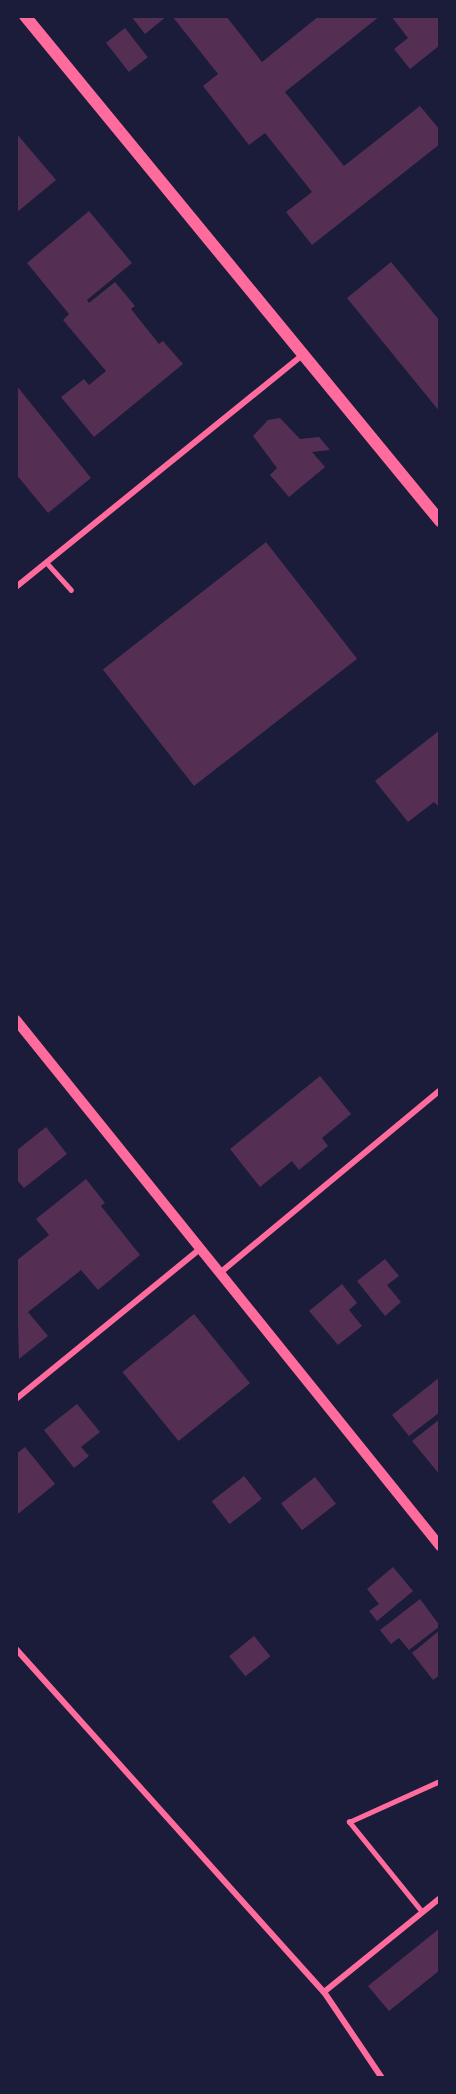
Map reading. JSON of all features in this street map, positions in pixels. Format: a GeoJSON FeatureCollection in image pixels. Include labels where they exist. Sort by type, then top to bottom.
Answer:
{"type":"FeatureCollection","features":[{"type":"Feature","properties":{"kind":"main road"},"geometry":{"type":"LineString","coordinates":[[25,16],[440,521]]}},
{"type":"Feature","properties":{"kind":"street"},"geometry":{"type":"LineString","coordinates":[[16,587],[303,355]]}},
{"type":"Feature","properties":{"kind":"street"},"geometry":{"type":"LineString","coordinates":[[16,1020],[440,1546]]}},
{"type":"Feature","properties":{"kind":"street"},"geometry":{"type":"LineString","coordinates":[[220,1272],[440,1090]]}},
{"type":"Feature","properties":{"kind":"street"},"geometry":{"type":"LineString","coordinates":[[16,1399],[201,1248]]}},
{"type":"Feature","properties":{"kind":"street"},"geometry":{"type":"LineString","coordinates":[[16,1649],[324,1992],[382,2078]]}},
{"type":"Feature","properties":{"kind":"street"},"geometry":{"type":"LineString","coordinates":[[324,1992],[440,1898]]}},
{"type":"Feature","properties":{"kind":"lane"},"geometry":{"type":"LineString","coordinates":[[47,563],[70,590]]}},
{"type":"Feature","properties":{"kind":"lane"},"geometry":{"type":"LineString","coordinates":[[422,1912],[349,1822],[440,1781]]}},
{"type":"Feature","properties":{"kind":"building"},"geometry":{"type":"Polygon","coordinates":[[[131,16],[167,16],[145,34],[131,16]]]}},
{"type":"Feature","properties":{"kind":"building"},"geometry":{"type":"Polygon","coordinates":[[[172,16],[226,16],[262,62],[319,16],[380,16],[285,92],[344,166],[420,106],[440,130],[440,144],[312,245],[286,212],[312,192],[265,133],[249,145],[203,86],[218,74],[172,16]]]}},
{"type":"Feature","properties":{"kind":"building"},"geometry":{"type":"Polygon","coordinates":[[[391,16],[440,16],[440,45],[410,69],[394,49],[408,38],[391,16]]]}},
{"type":"Feature","properties":{"kind":"building"},"geometry":{"type":"Polygon","coordinates":[[[125,28],[148,57],[129,72],[106,43],[125,28]]]}},
{"type":"Feature","properties":{"kind":"building"},"geometry":{"type":"Polygon","coordinates":[[[16,133],[56,180],[16,213],[16,133]]]}},
{"type":"Feature","properties":{"kind":"building"},"geometry":{"type":"Polygon","coordinates":[[[89,211],[132,263],[87,300],[89,303],[115,282],[135,306],[131,309],[159,344],[163,341],[183,364],[94,437],[61,397],[84,379],[89,385],[106,371],[63,320],[69,314],[27,263],[89,211]]]}},
{"type":"Feature","properties":{"kind":"building"},"geometry":{"type":"Polygon","coordinates":[[[391,262],[440,321],[440,412],[347,298],[391,262]]]}},
{"type":"Feature","properties":{"kind":"building"},"geometry":{"type":"Polygon","coordinates":[[[16,385],[91,478],[48,513],[16,474],[16,385]]]}},
{"type":"Feature","properties":{"kind":"building"},"geometry":{"type":"Polygon","coordinates":[[[280,418],[300,439],[319,437],[330,450],[312,452],[325,467],[289,497],[270,475],[277,468],[253,436],[268,420],[280,418]]]}},
{"type":"Feature","properties":{"kind":"building"},"geometry":{"type":"Polygon","coordinates":[[[266,542],[357,659],[194,786],[103,669],[266,542]]]}},
{"type":"Feature","properties":{"kind":"building"},"geometry":{"type":"Polygon","coordinates":[[[440,730],[440,808],[434,802],[408,822],[375,781],[440,730]]]}},
{"type":"Feature","properties":{"kind":"building"},"geometry":{"type":"Polygon","coordinates":[[[320,1076],[351,1114],[322,1138],[328,1146],[299,1170],[292,1161],[260,1187],[230,1149],[320,1076]]]}},
{"type":"Feature","properties":{"kind":"building"},"geometry":{"type":"Polygon","coordinates":[[[46,1127],[67,1154],[24,1188],[16,1179],[16,1151],[46,1127]]]}},
{"type":"Feature","properties":{"kind":"building"},"geometry":{"type":"Polygon","coordinates":[[[86,1179],[105,1203],[101,1206],[140,1255],[98,1290],[81,1270],[28,1312],[48,1336],[19,1359],[16,1261],[49,1235],[36,1219],[86,1179]]]}},
{"type":"Feature","properties":{"kind":"building"},"geometry":{"type":"Polygon","coordinates":[[[385,1259],[399,1276],[387,1285],[401,1302],[385,1316],[357,1281],[385,1259]]]}},
{"type":"Feature","properties":{"kind":"building"},"geometry":{"type":"Polygon","coordinates":[[[342,1284],[357,1303],[349,1310],[362,1326],[338,1345],[309,1311],[342,1284]]]}},
{"type":"Feature","properties":{"kind":"building"},"geometry":{"type":"Polygon","coordinates":[[[194,1314],[250,1383],[179,1441],[123,1372],[194,1314]]]}},
{"type":"Feature","properties":{"kind":"building"},"geometry":{"type":"Polygon","coordinates":[[[440,1377],[440,1412],[409,1436],[392,1415],[440,1377]]]}},
{"type":"Feature","properties":{"kind":"building"},"geometry":{"type":"Polygon","coordinates":[[[77,1404],[100,1432],[81,1447],[89,1456],[74,1468],[44,1430],[77,1404]]]}},
{"type":"Feature","properties":{"kind":"building"},"geometry":{"type":"Polygon","coordinates":[[[440,1419],[440,1475],[412,1441],[440,1419]]]}},
{"type":"Feature","properties":{"kind":"building"},"geometry":{"type":"Polygon","coordinates":[[[25,1447],[55,1484],[18,1514],[16,1454],[25,1447]]]}},
{"type":"Feature","properties":{"kind":"building"},"geometry":{"type":"Polygon","coordinates":[[[244,1476],[262,1499],[230,1524],[212,1501],[244,1476]]]}},
{"type":"Feature","properties":{"kind":"building"},"geometry":{"type":"Polygon","coordinates":[[[315,1477],[336,1504],[302,1530],[281,1503],[315,1477]]]}},
{"type":"Feature","properties":{"kind":"building"},"geometry":{"type":"Polygon","coordinates":[[[393,1567],[413,1591],[377,1621],[369,1611],[379,1604],[367,1589],[393,1567]]]}},
{"type":"Feature","properties":{"kind":"building"},"geometry":{"type":"Polygon","coordinates":[[[420,1599],[440,1626],[409,1650],[399,1638],[391,1644],[380,1630],[420,1599]]]}},
{"type":"Feature","properties":{"kind":"building"},"geometry":{"type":"Polygon","coordinates":[[[440,1630],[440,1675],[433,1680],[412,1653],[440,1630]]]}},
{"type":"Feature","properties":{"kind":"building"},"geometry":{"type":"Polygon","coordinates":[[[254,1636],[270,1656],[245,1676],[229,1656],[254,1636]]]}},
{"type":"Feature","properties":{"kind":"building"},"geometry":{"type":"Polygon","coordinates":[[[440,1928],[440,1970],[389,2011],[368,1986],[440,1928]]]}}]}
